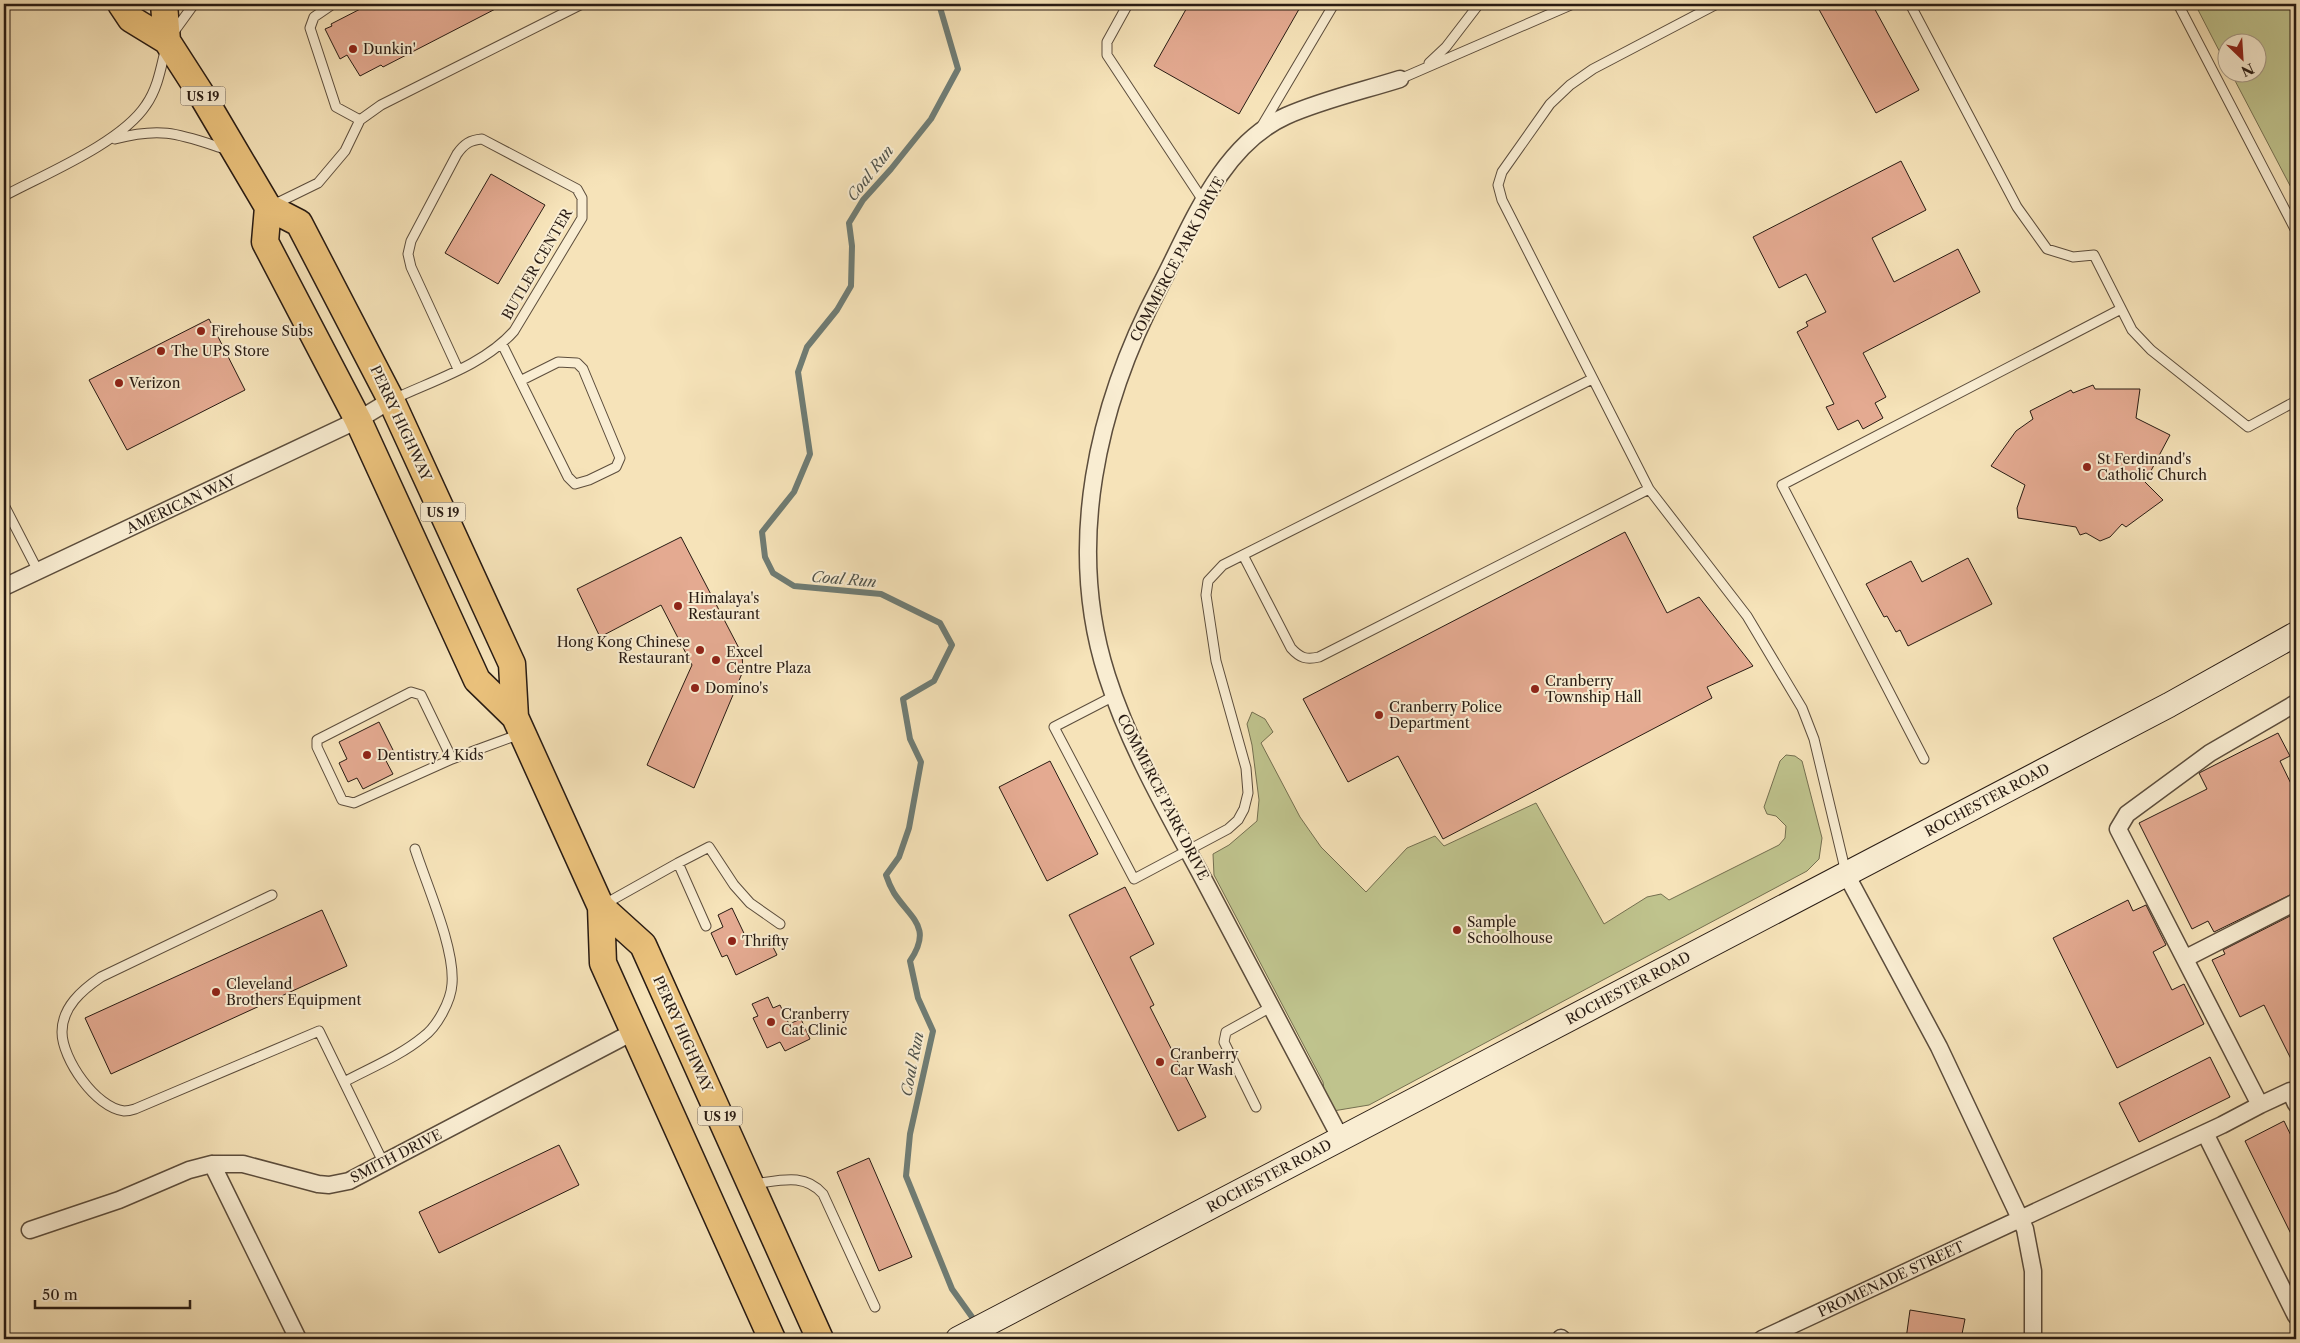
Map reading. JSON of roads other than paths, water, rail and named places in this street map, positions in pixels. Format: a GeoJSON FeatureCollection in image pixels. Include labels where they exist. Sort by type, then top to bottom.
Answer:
{"type":"FeatureCollection","features":[{"type":"Feature","properties":{"kind":"main road","name":"US 19"},"geometry":{"type":"LineString","coordinates":[[120,4],[131,19],[167,41],[237,153],[268,207]]}},
{"type":"Feature","properties":{"kind":"main road","name":"US 19"},"geometry":{"type":"LineString","coordinates":[[164,4],[167,41]]}},
{"type":"Feature","properties":{"kind":"main road","name":"PERRY HIGHWAY"},"geometry":{"type":"LineString","coordinates":[[519,725],[477,680],[358,420],[265,242],[268,207],[299,223],[391,400],[512,664],[519,725],[600,907],[603,963],[772,1339]]}},
{"type":"Feature","properties":{"kind":"main road","name":"PERRY HIGHWAY"},"geometry":{"type":"LineString","coordinates":[[600,907],[643,946],[820,1339]]}},
{"type":"Feature","properties":{"kind":"street","name":"COMMERCE PARK DRIVE"},"geometry":{"type":"LineString","coordinates":[[1341,1139],[1140,757],[1114,696],[1096,634],[1087,555],[1095,470],[1120,375],[1143,318],[1204,202],[1230,161],[1255,138],[1283,118],[1400,79]]}},
{"type":"Feature","properties":{"kind":"street","name":"AMERICAN WAY"},"geometry":{"type":"LineString","coordinates":[[4,587],[358,420],[391,400]]}},
{"type":"Feature","properties":{"kind":"street","name":"ROCHESTER ROAD"},"geometry":{"type":"LineString","coordinates":[[970,1333],[2169,705],[2296,634]]}},
{"type":"Feature","properties":{"kind":"street"},"geometry":{"type":"LineString","coordinates":[[2260,1105],[2118,829],[2127,814],[2202,759],[2296,702]]}},
{"type":"Feature","properties":{"kind":"street"},"geometry":{"type":"LineString","coordinates":[[1846,874],[1939,1047],[2025,1229],[2033,1271],[2032,1339]]}},
{"type":"Feature","properties":{"kind":"street"},"geometry":{"type":"LineString","coordinates":[[2186,958],[2296,902]]}},
{"type":"Feature","properties":{"kind":"street","name":"SMITH DRIVE"},"geometry":{"type":"LineString","coordinates":[[30,1230],[119,1200],[189,1170],[212,1164],[234,1162],[307,1182],[329,1185],[349,1181],[633,1032]]}},
{"type":"Feature","properties":{"kind":"street","name":"PROMENADE STREET"},"geometry":{"type":"LineString","coordinates":[[1762,1339],[2205,1133],[2260,1105],[2294,1094]]}},
{"type":"Feature","properties":{"kind":"street"},"geometry":{"type":"LineString","coordinates":[[2205,1133],[2296,1316]]}},
{"type":"Feature","properties":{"kind":"street"},"geometry":{"type":"LineString","coordinates":[[212,1164],[298,1339]]}},
{"type":"Feature","properties":{"kind":"lane"},"geometry":{"type":"LineString","coordinates":[[4,196],[110,140],[128,126],[147,104],[159,76],[167,41],[194,4]]}},
{"type":"Feature","properties":{"kind":"lane"},"geometry":{"type":"LineString","coordinates":[[333,4],[314,17],[310,28],[336,107],[360,120]]}},
{"type":"Feature","properties":{"kind":"lane"},"geometry":{"type":"LineString","coordinates":[[268,207],[318,182],[345,151],[360,120],[381,105],[582,4]]}},
{"type":"Feature","properties":{"kind":"lane"},"geometry":{"type":"LineString","coordinates":[[1128,4],[1107,42],[1107,55],[1204,202]]}},
{"type":"Feature","properties":{"kind":"lane"},"geometry":{"type":"LineString","coordinates":[[1255,138],[1334,4]]}},
{"type":"Feature","properties":{"kind":"lane","name":"COMMERCE PARK DRIVE"},"geometry":{"type":"LineString","coordinates":[[1400,79],[1428,64],[1446,47],[1479,4]]}},
{"type":"Feature","properties":{"kind":"lane"},"geometry":{"type":"LineString","coordinates":[[1400,79],[1572,4]]}},
{"type":"Feature","properties":{"kind":"lane"},"geometry":{"type":"LineString","coordinates":[[1717,4],[1593,69],[1570,84],[1550,104],[1502,172],[1498,185],[1502,200],[1648,489],[1747,616],[1802,708],[1814,738],[1846,874]]}},
{"type":"Feature","properties":{"kind":"lane"},"geometry":{"type":"LineString","coordinates":[[1910,4],[2017,207],[2047,249],[2073,257],[2094,255],[2132,330],[2150,350],[2248,427],[2296,401]]}},
{"type":"Feature","properties":{"kind":"lane"},"geometry":{"type":"LineString","coordinates":[[2178,4],[2296,230]]}},
{"type":"Feature","properties":{"kind":"lane"},"geometry":{"type":"LineString","coordinates":[[110,140],[134,134],[162,131],[237,153]]}},
{"type":"Feature","properties":{"kind":"lane","name":"BUTLER CENTER"},"geometry":{"type":"LineString","coordinates":[[391,400],[458,368],[502,344],[514,331],[582,218],[582,198],[577,189],[482,139],[471,140],[462,146],[411,241],[408,254],[411,267],[458,368]]}},
{"type":"Feature","properties":{"kind":"lane"},"geometry":{"type":"LineString","coordinates":[[1924,759],[1782,485],[2121,309]]}},
{"type":"Feature","properties":{"kind":"lane"},"geometry":{"type":"LineString","coordinates":[[502,344],[522,380],[568,476],[575,484],[589,480],[616,467],[620,458],[584,369],[577,363],[558,362],[522,380]]}},
{"type":"Feature","properties":{"kind":"lane"},"geometry":{"type":"LineString","coordinates":[[1114,696],[1054,727],[1134,880],[1228,828],[1238,820],[1244,809],[1248,793],[1246,768],[1216,661],[1206,595],[1208,582],[1213,574],[1223,565],[1592,378]]}},
{"type":"Feature","properties":{"kind":"lane"},"geometry":{"type":"LineString","coordinates":[[1243,555],[1291,648],[1299,656],[1308,659],[1319,657],[1648,489]]}},
{"type":"Feature","properties":{"kind":"lane"},"geometry":{"type":"LineString","coordinates":[[4,505],[38,571]]}},
{"type":"Feature","properties":{"kind":"lane"},"geometry":{"type":"LineString","coordinates":[[452,759],[421,695],[411,692],[317,740],[317,747],[342,800],[354,803],[452,759],[519,725]]}},
{"type":"Feature","properties":{"kind":"lane"},"geometry":{"type":"LineString","coordinates":[[600,907],[709,847],[744,897],[780,924]]}},
{"type":"Feature","properties":{"kind":"lane"},"geometry":{"type":"LineString","coordinates":[[344,1082],[425,1036],[443,1012],[452,986],[451,957],[415,849]]}},
{"type":"Feature","properties":{"kind":"lane"},"geometry":{"type":"LineString","coordinates":[[678,863],[706,926]]}},
{"type":"Feature","properties":{"kind":"lane"},"geometry":{"type":"LineString","coordinates":[[272,895],[101,977],[83,990],[72,1002],[62,1032],[64,1045],[71,1062],[89,1089],[110,1105],[124,1111],[135,1109],[319,1031],[384,1164]]}},
{"type":"Feature","properties":{"kind":"lane"},"geometry":{"type":"LineString","coordinates":[[1256,1107],[1224,1042],[1226,1032],[1271,1007]]}},
{"type":"Feature","properties":{"kind":"lane"},"geometry":{"type":"LineString","coordinates":[[750,1184],[798,1179],[814,1184],[823,1194],[875,1307]]}},
{"type":"Feature","properties":{"kind":"waterway","name":"Coal Run"},"geometry":{"type":"LineString","coordinates":[[939,4],[958,69],[931,119],[891,169],[863,200],[849,223],[852,246],[851,286],[837,310],[807,347],[798,372],[810,454],[794,492],[762,532],[765,557],[773,573],[794,586],[881,594],[940,623],[952,645],[934,681],[903,699],[910,739],[921,762],[909,828],[899,857],[886,875],[894,893],[913,917],[920,931],[920,940],[910,961],[918,998],[933,1031],[910,1134],[906,1176],[952,1289],[977,1324]]}},
{"type":"Feature","properties":{"kind":"place","name":"Dunkin'"},"geometry":{"type":"Point","coordinates":[353,49]}},
{"type":"Feature","properties":{"kind":"place","name":"Firehouse Subs"},"geometry":{"type":"Point","coordinates":[201,331]}},
{"type":"Feature","properties":{"kind":"place","name":"The UPS Store"},"geometry":{"type":"Point","coordinates":[161,351]}},
{"type":"Feature","properties":{"kind":"place","name":"Verizon"},"geometry":{"type":"Point","coordinates":[119,383]}},
{"type":"Feature","properties":{"kind":"place","name":"St Ferdinand's Catholic Church"},"geometry":{"type":"Point","coordinates":[2087,467]}},
{"type":"Feature","properties":{"kind":"place","name":"Himalaya's Restaurant"},"geometry":{"type":"Point","coordinates":[678,606]}},
{"type":"Feature","properties":{"kind":"place","name":"Hong Kong Chinese Restaurant"},"geometry":{"type":"Point","coordinates":[700,650]}},
{"type":"Feature","properties":{"kind":"place","name":"Excel Centre Plaza"},"geometry":{"type":"Point","coordinates":[716,660]}},
{"type":"Feature","properties":{"kind":"place","name":"Domino's"},"geometry":{"type":"Point","coordinates":[695,688]}},
{"type":"Feature","properties":{"kind":"place","name":"Cranberry Township Hall"},"geometry":{"type":"Point","coordinates":[1535,689]}},
{"type":"Feature","properties":{"kind":"place","name":"Cranberry Police Department"},"geometry":{"type":"Point","coordinates":[1379,715]}},
{"type":"Feature","properties":{"kind":"place","name":"Dentistry 4 Kids"},"geometry":{"type":"Point","coordinates":[367,755]}},
{"type":"Feature","properties":{"kind":"place","name":"Sample Schoolhouse"},"geometry":{"type":"Point","coordinates":[1457,930]}},
{"type":"Feature","properties":{"kind":"place","name":"Thrifty"},"geometry":{"type":"Point","coordinates":[732,941]}},
{"type":"Feature","properties":{"kind":"place","name":"Cleveland Brothers Equipment"},"geometry":{"type":"Point","coordinates":[216,992]}},
{"type":"Feature","properties":{"kind":"place","name":"Cranberry Cat Clinic"},"geometry":{"type":"Point","coordinates":[771,1022]}},
{"type":"Feature","properties":{"kind":"place","name":"Cranberry Car Wash"},"geometry":{"type":"Point","coordinates":[1160,1062]}}]}
